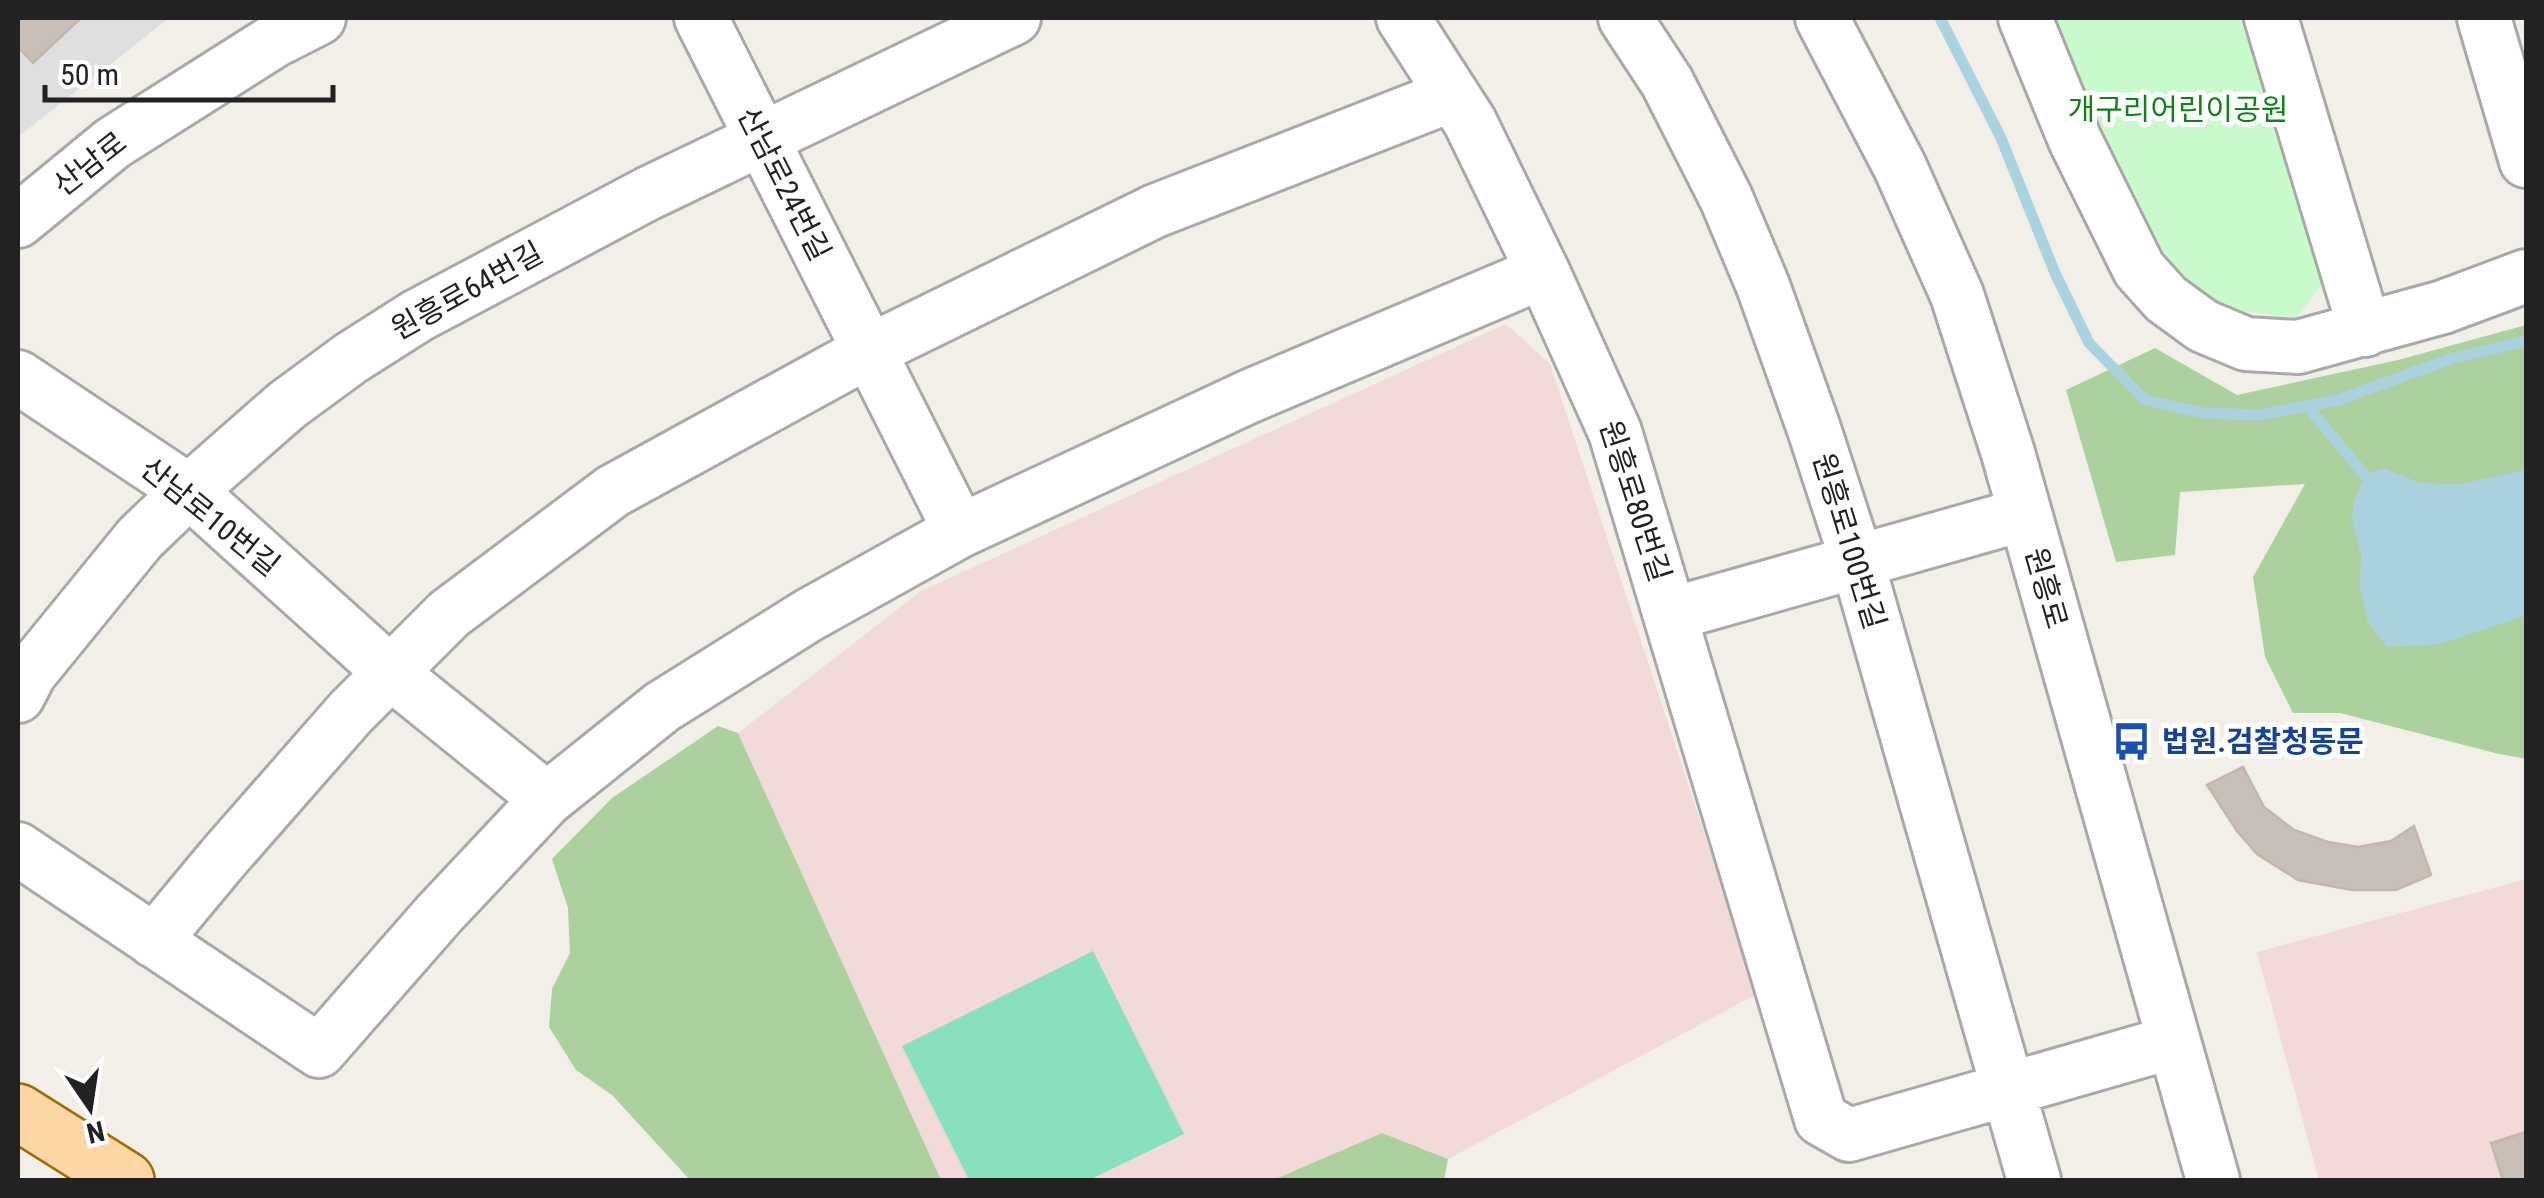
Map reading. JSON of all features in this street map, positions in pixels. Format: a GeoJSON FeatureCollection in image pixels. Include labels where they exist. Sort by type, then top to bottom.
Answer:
{"type":"FeatureCollection","features":[{"type":"Feature","properties":{"kind":"main road"},"geometry":{"type":"LineString","coordinates":[[18,1112],[126,1180]]}},
{"type":"Feature","properties":{"kind":"street","name":"산남로"},"geometry":{"type":"LineString","coordinates":[[18,221],[113,143],[274,41],[319,18]]}},
{"type":"Feature","properties":{"kind":"street","name":"산남로24번길"},"geometry":{"type":"LineString","coordinates":[[700,18],[960,532]]}},
{"type":"Feature","properties":{"kind":"street","name":"원흥로64번길"},"geometry":{"type":"LineString","coordinates":[[18,696],[30,673],[140,538],[287,405],[351,358],[417,316],[630,203],[1014,18]]}},
{"type":"Feature","properties":{"kind":"street","name":"원흥로80번길"},"geometry":{"type":"LineString","coordinates":[[1402,18],[1470,122],[1616,432],[1672,614],[2025,514]]}},
{"type":"Feature","properties":{"kind":"street","name":"원흥로100번길"},"geometry":{"type":"LineString","coordinates":[[1625,18],[1667,82],[1726,198],[1763,286],[1814,429],[1857,562],[2034,1180]]}},
{"type":"Feature","properties":{"kind":"street","name":"원흥로"},"geometry":{"type":"LineString","coordinates":[[1822,18],[1900,167],[1958,295],[2025,514],[2212,1180]]}},
{"type":"Feature","properties":{"kind":"street"},"geometry":{"type":"LineString","coordinates":[[2025,18],[2070,128],[2139,269],[2166,299],[2203,326],[2246,344],[2298,347],[2443,307],[2526,276]]}},
{"type":"Feature","properties":{"kind":"street"},"geometry":{"type":"LineString","coordinates":[[2271,18],[2365,330]]}},
{"type":"Feature","properties":{"kind":"street"},"geometry":{"type":"LineString","coordinates":[[2484,18],[2526,161]]}},
{"type":"Feature","properties":{"kind":"street"},"geometry":{"type":"LineString","coordinates":[[154,941],[352,712],[449,614],[613,491],[868,350],[1155,211],[1452,95]]}},
{"type":"Feature","properties":{"kind":"street"},"geometry":{"type":"LineString","coordinates":[[18,849],[320,1051],[548,799],[662,708],[748,653],[960,532],[1250,396],[1543,272]]}},
{"type":"Feature","properties":{"kind":"street","name":"산남로10번길"},"geometry":{"type":"LineString","coordinates":[[18,377],[188,491],[391,672],[548,799]]}},
{"type":"Feature","properties":{"kind":"street"},"geometry":{"type":"LineString","coordinates":[[1672,614],[1821,1120],[1849,1134],[2173,1042]]}},
{"type":"Feature","properties":{"kind":"shaded area"},"geometry":{"type":"Polygon","coordinates":[[[18,18],[169,18],[18,137],[18,18]]]}},
{"type":"Feature","properties":{"kind":"shaded area"},"geometry":{"type":"Polygon","coordinates":[[[1506,324],[1550,364],[1757,994],[1448,1159],[1382,1133],[1273,1180],[941,1180],[738,733],[921,591],[1506,324]]]}},
{"type":"Feature","properties":{"kind":"shaded area"},"geometry":{"type":"Polygon","coordinates":[[[2526,879],[2526,1180],[2319,1180],[2257,952],[2526,879]]]}},
{"type":"Feature","properties":{"kind":"green space","name":"개구리어린이공원"},"geometry":{"type":"Polygon","coordinates":[[[2240,18],[2326,280],[2296,318],[2230,310],[2168,275],[2136,228],[2051,20],[2240,18]]]}},
{"type":"Feature","properties":{"kind":"green space"},"geometry":{"type":"Polygon","coordinates":[[[2526,325],[2526,759],[2340,713],[2293,713],[2265,657],[2253,577],[2305,484],[2180,492],[2175,555],[2116,562],[2066,390],[2155,348],[2237,395],[2398,360],[2526,325]]]}},
{"type":"Feature","properties":{"kind":"green space"},"geometry":{"type":"Polygon","coordinates":[[[718,726],[738,733],[941,1180],[690,1180],[612,1095],[576,1070],[549,1027],[552,989],[570,953],[568,908],[552,859],[612,798],[718,726]]]}},
{"type":"Feature","properties":{"kind":"green space"},"geometry":{"type":"Polygon","coordinates":[[[1093,951],[1184,1134],[1089,1180],[969,1180],[902,1046],[1093,951]]]}},
{"type":"Feature","properties":{"kind":"green space"},"geometry":{"type":"Polygon","coordinates":[[[1382,1133],[1448,1159],[1444,1180],[1273,1180],[1382,1133]]]}},
{"type":"Feature","properties":{"kind":"water"},"geometry":{"type":"Polygon","coordinates":[[[2383,468],[2420,483],[2460,484],[2526,470],[2526,615],[2440,644],[2387,647],[2368,622],[2360,587],[2361,554],[2352,519],[2365,475],[2383,468]]]}},
{"type":"Feature","properties":{"kind":"building"},"geometry":{"type":"Polygon","coordinates":[[[18,18],[81,18],[33,63],[18,47],[18,18]]]}},
{"type":"Feature","properties":{"kind":"building"},"geometry":{"type":"Polygon","coordinates":[[[2243,767],[2264,807],[2294,830],[2328,842],[2358,847],[2391,841],[2414,826],[2431,875],[2396,890],[2352,890],[2298,880],[2257,854],[2207,785],[2243,767]]]}},
{"type":"Feature","properties":{"kind":"building"},"geometry":{"type":"Polygon","coordinates":[[[2526,1132],[2526,1180],[2503,1180],[2491,1143],[2526,1132]]]}},
{"type":"Feature","properties":{"kind":"waterway"},"geometry":{"type":"LineString","coordinates":[[1940,18],[2001,138],[2055,273],[2089,343],[2145,400],[2203,413],[2259,415],[2338,400],[2453,358],[2526,341]]}},
{"type":"Feature","properties":{"kind":"waterway"},"geometry":{"type":"LineString","coordinates":[[2307,406],[2374,486]]}},
{"type":"Feature","properties":{"kind":"place","name":"법원.검찰청동문"},"geometry":{"type":"Point","coordinates":[2132,742]}}]}
